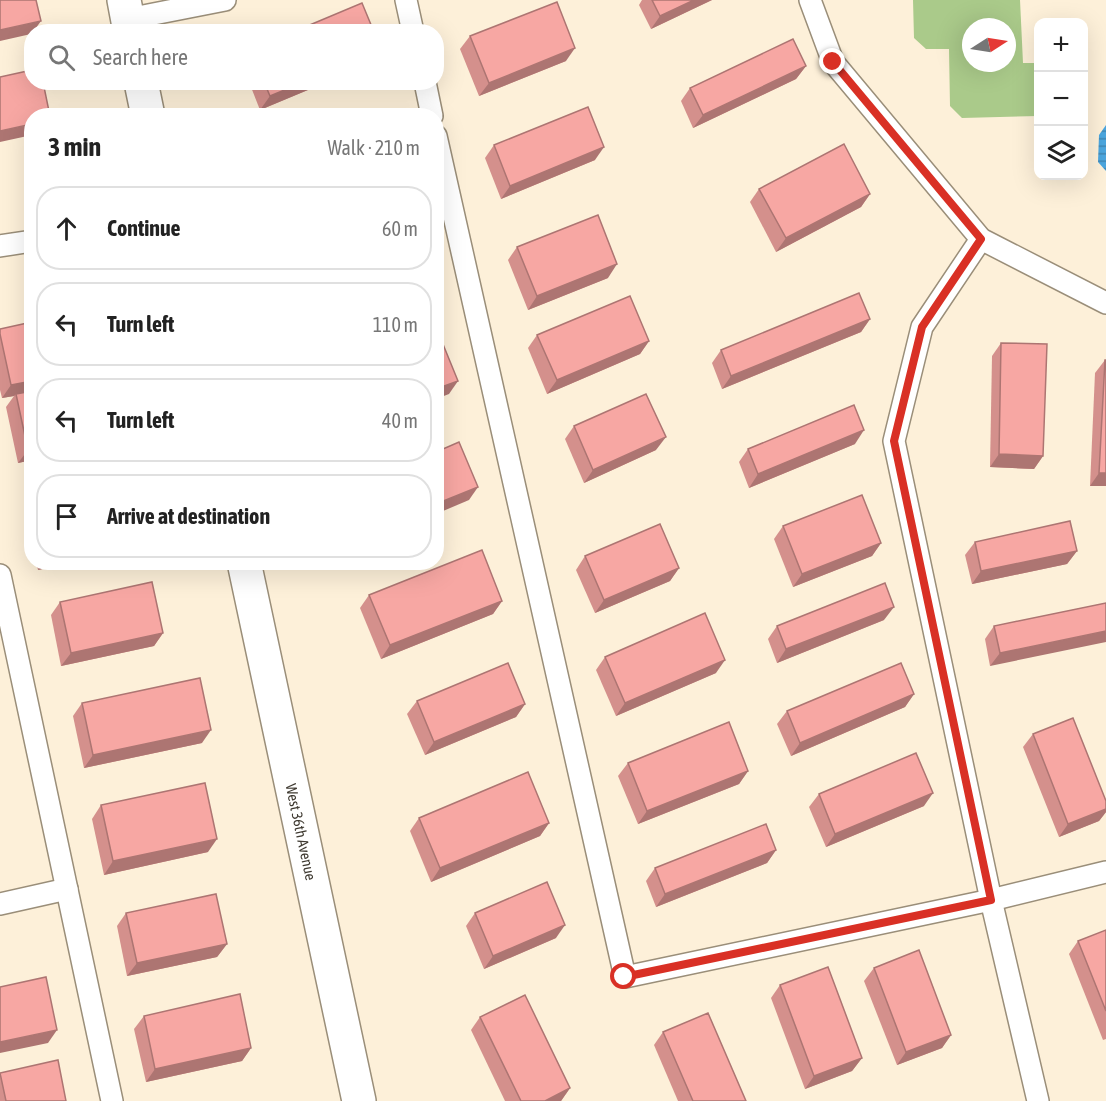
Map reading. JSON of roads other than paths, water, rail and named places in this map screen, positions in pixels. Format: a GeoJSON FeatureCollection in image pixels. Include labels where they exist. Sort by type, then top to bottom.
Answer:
{"type":"FeatureCollection","features":[{"type":"Feature","properties":{"kind":"street"},"geometry":{"type":"LineString","coordinates":[[143,90],[146,108]]}},
{"type":"Feature","properties":{"kind":"street","name":"West 36th Avenue"},"geometry":{"type":"LineString","coordinates":[[246,570],[359,1101]]}},
{"type":"Feature","properties":{"kind":"lane"},"geometry":{"type":"LineString","coordinates":[[127,17],[225,0]]}},
{"type":"Feature","properties":{"kind":"lane"},"geometry":{"type":"LineString","coordinates":[[406,0],[411,24]]}},
{"type":"Feature","properties":{"kind":"lane"},"geometry":{"type":"LineString","coordinates":[[810,0],[833,62],[981,239],[1106,303]]}},
{"type":"Feature","properties":{"kind":"lane"},"geometry":{"type":"LineString","coordinates":[[426,90],[430,108]]}},
{"type":"Feature","properties":{"kind":"lane"},"geometry":{"type":"LineString","coordinates":[[444,172],[624,977],[991,900],[1106,872]]}},
{"type":"Feature","properties":{"kind":"lane"},"geometry":{"type":"LineString","coordinates":[[981,239],[922,327],[894,441],[991,900],[1038,1101]]}},
{"type":"Feature","properties":{"kind":"lane"},"geometry":{"type":"LineString","coordinates":[[0,246],[24,242]]}},
{"type":"Feature","properties":{"kind":"lane"},"geometry":{"type":"LineString","coordinates":[[0,575],[112,1101]]}},
{"type":"Feature","properties":{"kind":"lane"},"geometry":{"type":"LineString","coordinates":[[0,903],[67,890]]}},
{"type":"Feature","properties":{"kind":"water"},"geometry":{"type":"Polygon","coordinates":[[[1106,125],[1106,171],[1098,162],[1099,135],[1106,125]]]}}]}
